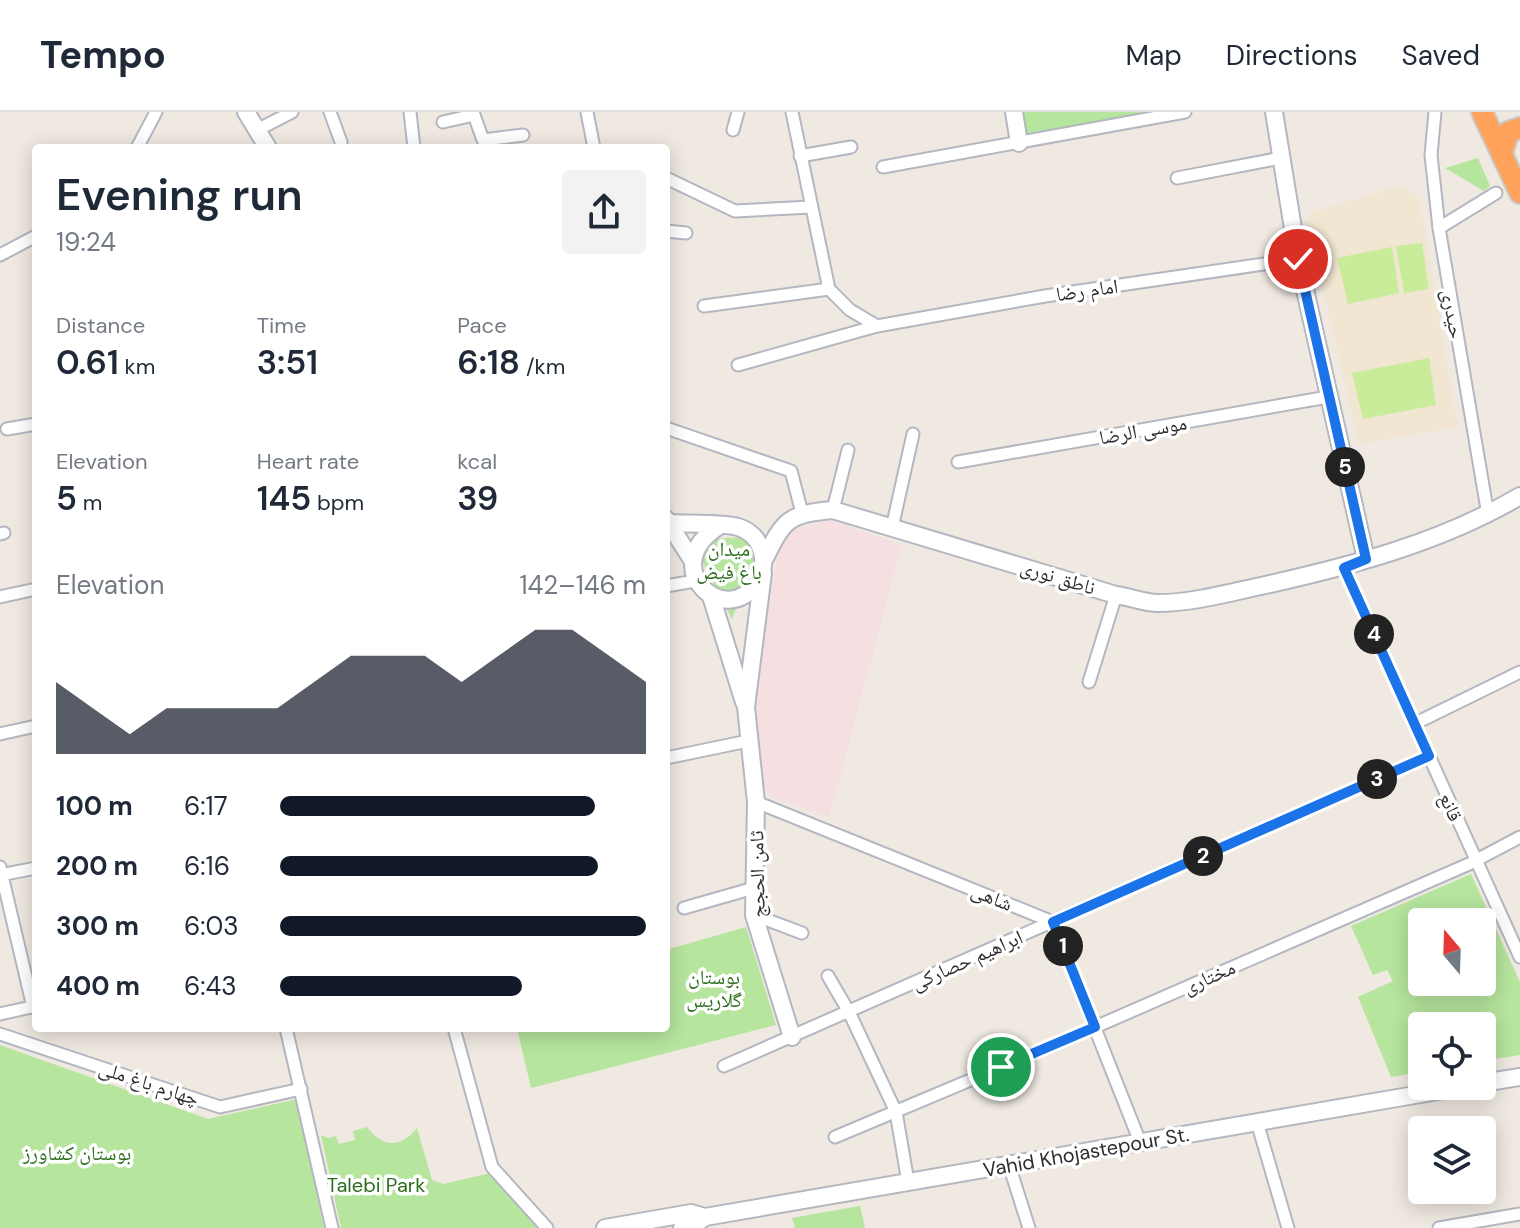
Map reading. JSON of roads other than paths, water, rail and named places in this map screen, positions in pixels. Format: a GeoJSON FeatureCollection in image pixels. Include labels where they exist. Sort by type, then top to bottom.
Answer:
{"type":"FeatureCollection","features":[{"type":"Feature","properties":{"kind":"highway"},"geometry":{"type":"LineString","coordinates":[[1482,112],[1520,193]]}},
{"type":"Feature","properties":{"kind":"highway"},"geometry":{"type":"LineString","coordinates":[[1502,154],[1508,132],[1520,128]]}},
{"type":"Feature","properties":{"kind":"street"},"geometry":{"type":"LineString","coordinates":[[139,144],[156,112]]}},
{"type":"Feature","properties":{"kind":"street"},"geometry":{"type":"LineString","coordinates":[[246,112],[266,144]]}},
{"type":"Feature","properties":{"kind":"street"},"geometry":{"type":"LineString","coordinates":[[257,130],[292,112]]}},
{"type":"Feature","properties":{"kind":"street"},"geometry":{"type":"LineString","coordinates":[[330,112],[341,142]]}},
{"type":"Feature","properties":{"kind":"street"},"geometry":{"type":"LineString","coordinates":[[410,112],[414,144]]}},
{"type":"Feature","properties":{"kind":"street"},"geometry":{"type":"LineString","coordinates":[[587,112],[593,144]]}},
{"type":"Feature","properties":{"kind":"street"},"geometry":{"type":"LineString","coordinates":[[733,130],[738,112]]}},
{"type":"Feature","properties":{"kind":"street"},"geometry":{"type":"LineString","coordinates":[[792,112],[829,289],[850,310],[877,326]]}},
{"type":"Feature","properties":{"kind":"street"},"geometry":{"type":"LineString","coordinates":[[1014,112],[1019,143]]}},
{"type":"Feature","properties":{"kind":"street"},"geometry":{"type":"LineString","coordinates":[[883,167],[1185,112]]}},
{"type":"Feature","properties":{"kind":"street"},"geometry":{"type":"LineString","coordinates":[[1274,112],[1298,259],[1366,559]]}},
{"type":"Feature","properties":{"kind":"street","name":"حیدری"},"geometry":{"type":"LineString","coordinates":[[1435,112],[1431,155],[1439,228],[1488,515]]}},
{"type":"Feature","properties":{"kind":"street"},"geometry":{"type":"LineString","coordinates":[[443,122],[474,113],[483,140],[523,135]]}},
{"type":"Feature","properties":{"kind":"street"},"geometry":{"type":"LineString","coordinates":[[800,156],[851,147]]}},
{"type":"Feature","properties":{"kind":"street"},"geometry":{"type":"LineString","coordinates":[[1177,178],[1281,158]]}},
{"type":"Feature","properties":{"kind":"street"},"geometry":{"type":"LineString","coordinates":[[670,180],[735,211],[811,207]]}},
{"type":"Feature","properties":{"kind":"street"},"geometry":{"type":"LineString","coordinates":[[1439,228],[1496,193]]}},
{"type":"Feature","properties":{"kind":"street"},"geometry":{"type":"LineString","coordinates":[[670,231],[686,233]]}},
{"type":"Feature","properties":{"kind":"street"},"geometry":{"type":"LineString","coordinates":[[0,255],[32,238]]}},
{"type":"Feature","properties":{"kind":"street","name":"امام رضا"},"geometry":{"type":"LineString","coordinates":[[738,365],[877,326],[1045,296],[1298,259]]}},
{"type":"Feature","properties":{"kind":"street"},"geometry":{"type":"LineString","coordinates":[[704,306],[829,289]]}},
{"type":"Feature","properties":{"kind":"street","name":"موسی الرضا"},"geometry":{"type":"LineString","coordinates":[[958,462],[1328,397]]}},
{"type":"Feature","properties":{"kind":"street"},"geometry":{"type":"LineString","coordinates":[[7,429],[32,425]]}},
{"type":"Feature","properties":{"kind":"street"},"geometry":{"type":"LineString","coordinates":[[670,429],[791,471],[802,513]]}},
{"type":"Feature","properties":{"kind":"street"},"geometry":{"type":"LineString","coordinates":[[892,528],[913,434]]}},
{"type":"Feature","properties":{"kind":"street"},"geometry":{"type":"LineString","coordinates":[[833,510],[848,450]]}},
{"type":"Feature","properties":{"kind":"street","name":"ناطق نوری"},"geometry":{"type":"LineString","coordinates":[[780,528],[802,513],[833,510],[1116,595],[1157,603],[1207,597],[1344,568],[1435,539],[1488,515],[1520,496]]}},
{"type":"Feature","properties":{"kind":"street"},"geometry":{"type":"LineString","coordinates":[[670,521],[780,528],[752,590],[740,598],[727,600],[711,596],[695,581],[692,560],[670,524]]}},
{"type":"Feature","properties":{"kind":"street"},"geometry":{"type":"LineString","coordinates":[[692,560],[698,544],[719,526]]}},
{"type":"Feature","properties":{"kind":"street"},"geometry":{"type":"LineString","coordinates":[[737,527],[750,534],[760,545],[764,566],[746,707]]}},
{"type":"Feature","properties":{"kind":"street","name":"قانع"},"geometry":{"type":"LineString","coordinates":[[1344,568],[1520,957]]}},
{"type":"Feature","properties":{"kind":"street"},"geometry":{"type":"LineString","coordinates":[[670,585],[695,581]]}},
{"type":"Feature","properties":{"kind":"street"},"geometry":{"type":"LineString","coordinates":[[0,597],[32,590]]}},
{"type":"Feature","properties":{"kind":"street"},"geometry":{"type":"LineString","coordinates":[[1089,682],[1116,595]]}},
{"type":"Feature","properties":{"kind":"street"},"geometry":{"type":"LineString","coordinates":[[711,596],[746,707]]}},
{"type":"Feature","properties":{"kind":"street"},"geometry":{"type":"LineString","coordinates":[[1414,724],[1520,672]]}},
{"type":"Feature","properties":{"kind":"street","name":"ثامن الحجج"},"geometry":{"type":"LineString","coordinates":[[746,707],[756,802],[754,915],[792,1037]]}},
{"type":"Feature","properties":{"kind":"street"},"geometry":{"type":"LineString","coordinates":[[0,734],[32,727]]}},
{"type":"Feature","properties":{"kind":"street"},"geometry":{"type":"LineString","coordinates":[[670,757],[748,741]]}},
{"type":"Feature","properties":{"kind":"street","name":"ابراهیم حصارکی"},"geometry":{"type":"LineString","coordinates":[[724,1066],[1429,756]]}},
{"type":"Feature","properties":{"kind":"street","name":"شاهی"},"geometry":{"type":"LineString","coordinates":[[756,802],[1053,922]]}},
{"type":"Feature","properties":{"kind":"street","name":"مختاری"},"geometry":{"type":"LineString","coordinates":[[835,1137],[1476,861],[1520,837]]}},
{"type":"Feature","properties":{"kind":"street"},"geometry":{"type":"LineString","coordinates":[[32,868],[1,872],[32,998]]}},
{"type":"Feature","properties":{"kind":"street"},"geometry":{"type":"LineString","coordinates":[[684,908],[754,888]]}},
{"type":"Feature","properties":{"kind":"street"},"geometry":{"type":"LineString","coordinates":[[754,915],[802,933]]}},
{"type":"Feature","properties":{"kind":"street"},"geometry":{"type":"LineString","coordinates":[[1053,922],[1140,1142]]}},
{"type":"Feature","properties":{"kind":"street"},"geometry":{"type":"LineString","coordinates":[[828,976],[849,1012],[896,1112],[908,1182]]}},
{"type":"Feature","properties":{"kind":"street"},"geometry":{"type":"LineString","coordinates":[[0,1014],[32,1006]]}},
{"type":"Feature","properties":{"kind":"street"},"geometry":{"type":"LineString","coordinates":[[287,1032],[332,1228]]}},
{"type":"Feature","properties":{"kind":"street"},"geometry":{"type":"LineString","coordinates":[[455,1032],[492,1167],[547,1228]]}},
{"type":"Feature","properties":{"kind":"street","name":"چهارم باغ ملی"},"geometry":{"type":"LineString","coordinates":[[0,1034],[220,1107],[301,1089]]}},
{"type":"Feature","properties":{"kind":"street"},"geometry":{"type":"LineString","coordinates":[[1496,1081],[1520,1077]]}},
{"type":"Feature","properties":{"kind":"street","name":"Vahid Khojastepour St."},"geometry":{"type":"LineString","coordinates":[[605,1228],[691,1213],[705,1217],[1408,1096]]}},
{"type":"Feature","properties":{"kind":"street"},"geometry":{"type":"LineString","coordinates":[[1257,1122],[1288,1228]]}},
{"type":"Feature","properties":{"kind":"street"},"geometry":{"type":"LineString","coordinates":[[1009,1165],[1029,1228]]}},
{"type":"Feature","properties":{"kind":"street"},"geometry":{"type":"LineString","coordinates":[[1439,1228],[1520,1214]]}},
{"type":"Feature","properties":{"kind":"street","name":"Vahid Khojastepour St."},"geometry":{"type":"LineString","coordinates":[[682,1228],[693,1226],[705,1217]]}},
{"type":"Feature","properties":{"kind":"park label","name":"میدان باغ فیض"},"geometry":{"type":"Point","coordinates":[729,560]}},
{"type":"Feature","properties":{"kind":"park label","name":"بوستان گلاریس"},"geometry":{"type":"Point","coordinates":[714,988]}},
{"type":"Feature","properties":{"kind":"park label","name":"بوستان کشاورز"},"geometry":{"type":"Point","coordinates":[77,1153]}},
{"type":"Feature","properties":{"kind":"park label","name":"Talebi Park"},"geometry":{"type":"Point","coordinates":[376,1185]}}]}
